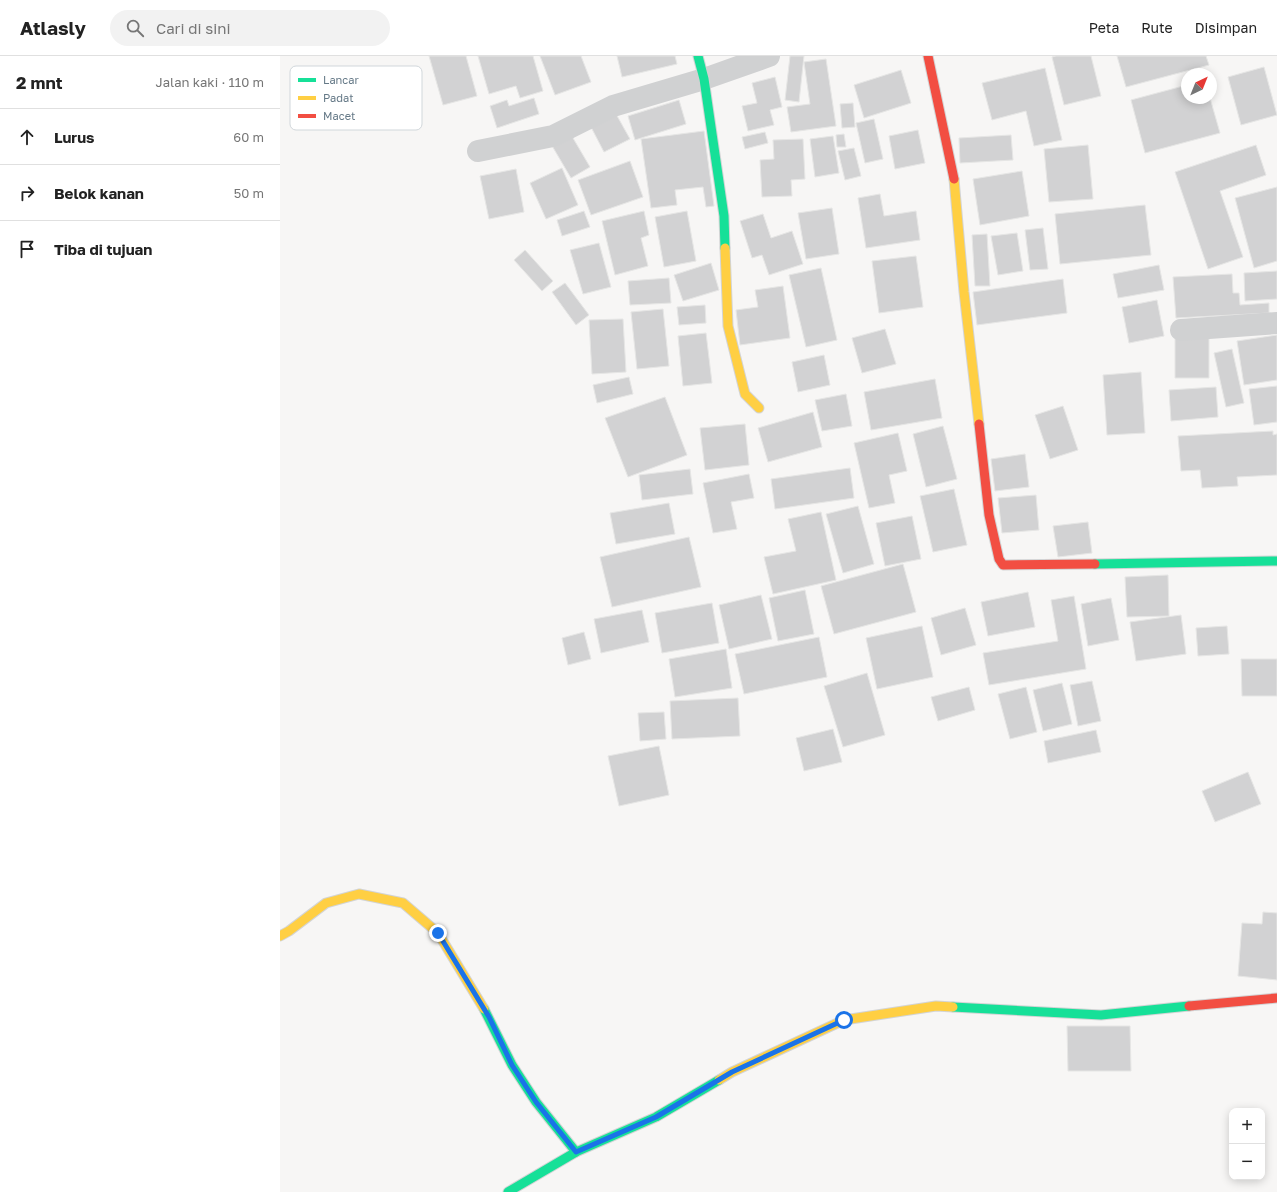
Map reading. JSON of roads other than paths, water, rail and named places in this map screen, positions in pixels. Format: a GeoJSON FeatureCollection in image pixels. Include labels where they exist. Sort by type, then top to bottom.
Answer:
{"type":"FeatureCollection","features":[{"type":"Feature","properties":{"kind":"street"},"geometry":{"type":"LineString","coordinates":[[698,56],[704,79],[724,216],[728,326],[744,394],[760,408]]}},
{"type":"Feature","properties":{"kind":"street"},"geometry":{"type":"LineString","coordinates":[[478,151],[553,136],[613,106],[704,79],[769,56]]}},
{"type":"Feature","properties":{"kind":"street"},"geometry":{"type":"LineString","coordinates":[[928,56],[955,182],[965,300],[989,515],[999,559],[1003,565],[1277,561]]}},
{"type":"Feature","properties":{"kind":"street"},"geometry":{"type":"LineString","coordinates":[[1181,330],[1277,323]]}},
{"type":"Feature","properties":{"kind":"street"},"geometry":{"type":"LineString","coordinates":[[280,936],[326,903],[359,894],[403,903],[438,933],[489,1017],[512,1065],[536,1102],[576,1152]]}},
{"type":"Feature","properties":{"kind":"street"},"geometry":{"type":"LineString","coordinates":[[508,1192],[576,1152],[656,1117],[732,1072],[844,1020],[936,1006],[1102,1015],[1277,998]]}}]}
